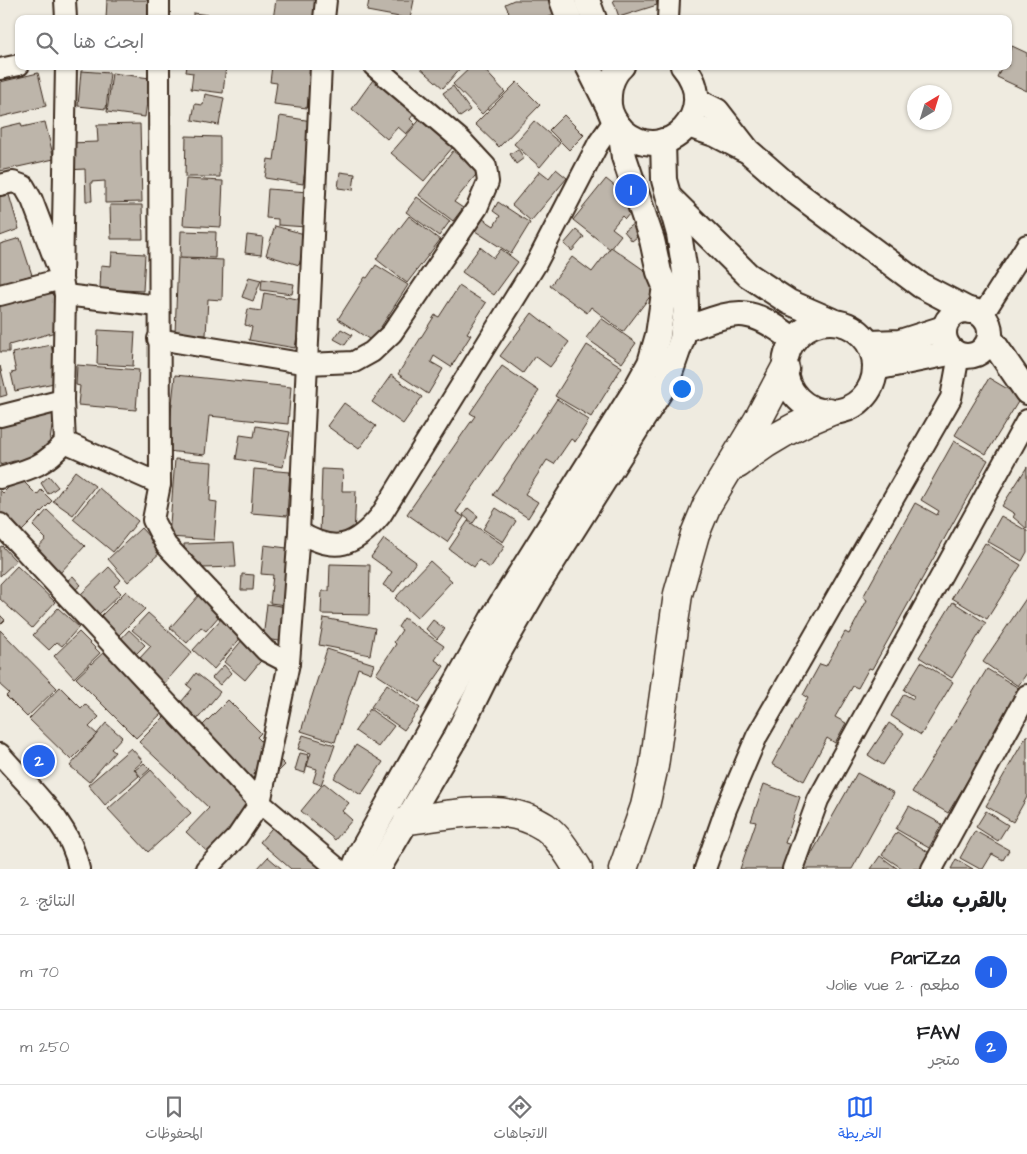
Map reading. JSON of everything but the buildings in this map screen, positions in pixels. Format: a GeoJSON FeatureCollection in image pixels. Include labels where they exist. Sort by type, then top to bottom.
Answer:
{"type":"FeatureCollection","features":[{"type":"Feature","properties":{"kind":"highway"},"geometry":{"type":"LineString","coordinates":[[623,869],[645,806],[654,766],[678,594],[685,563],[704,512],[723,476],[758,420],[785,369]]}},
{"type":"Feature","properties":{"kind":"highway"},"geometry":{"type":"LineString","coordinates":[[723,476],[766,442],[786,430],[829,412]]}},
{"type":"Feature","properties":{"kind":"highway"},"geometry":{"type":"LineString","coordinates":[[408,820],[475,812],[492,812],[526,817],[545,827],[555,836],[578,869]]}},
{"type":"Feature","properties":{"kind":"street"},"geometry":{"type":"LineString","coordinates":[[65,0],[66,15]]}},
{"type":"Feature","properties":{"kind":"street"},"geometry":{"type":"LineString","coordinates":[[159,0],[159,15]]}},
{"type":"Feature","properties":{"kind":"street"},"geometry":{"type":"LineString","coordinates":[[324,15],[326,0]]}},
{"type":"Feature","properties":{"kind":"street"},"geometry":{"type":"LineString","coordinates":[[562,0],[568,15]]}},
{"type":"Feature","properties":{"kind":"street"},"geometry":{"type":"LineString","coordinates":[[587,0],[593,15]]}},
{"type":"Feature","properties":{"kind":"street"},"geometry":{"type":"LineString","coordinates":[[0,69],[15,66]]}},
{"type":"Feature","properties":{"kind":"street"},"geometry":{"type":"LineString","coordinates":[[0,478],[34,469],[49,460],[65,442],[63,400],[66,70]]}},
{"type":"Feature","properties":{"kind":"street"},"geometry":{"type":"LineString","coordinates":[[159,70],[158,338],[160,484],[152,520],[166,545],[266,652],[289,663]]}},
{"type":"Feature","properties":{"kind":"street"},"geometry":{"type":"LineString","coordinates":[[206,869],[237,837],[260,803],[289,663],[298,532],[321,70]]}},
{"type":"Feature","properties":{"kind":"street"},"geometry":{"type":"LineString","coordinates":[[158,338],[306,364],[354,362],[372,352],[392,333],[477,208],[488,182],[486,167],[462,141],[379,70]]}},
{"type":"Feature","properties":{"kind":"street"},"geometry":{"type":"LineString","coordinates":[[590,70],[614,118],[628,135],[651,143],[663,141],[681,132],[693,118],[697,101],[694,82],[686,70]]}},
{"type":"Feature","properties":{"kind":"street"},"geometry":{"type":"LineString","coordinates":[[354,869],[360,854],[495,614],[634,392],[650,362],[658,335],[665,286],[659,272],[652,240],[624,157],[608,94],[612,80],[618,70]]}},
{"type":"Feature","properties":{"kind":"street"},"geometry":{"type":"LineString","coordinates":[[697,101],[723,116],[748,151],[794,191],[920,285],[980,322],[1027,392]]}},
{"type":"Feature","properties":{"kind":"street"},"geometry":{"type":"LineString","coordinates":[[298,532],[325,544],[346,542],[366,533],[381,515],[536,264],[598,144],[614,118]]}},
{"type":"Feature","properties":{"kind":"street"},"geometry":{"type":"LineString","coordinates":[[688,125],[717,135],[748,151]]}},
{"type":"Feature","properties":{"kind":"street"},"geometry":{"type":"LineString","coordinates":[[378,869],[457,736],[493,662],[534,591],[654,404],[668,379],[683,330],[685,272],[679,234],[663,171],[663,141]]}},
{"type":"Feature","properties":{"kind":"street"},"geometry":{"type":"LineString","coordinates":[[0,185],[13,182],[24,186],[32,200],[64,287]]}},
{"type":"Feature","properties":{"kind":"street"},"geometry":{"type":"LineString","coordinates":[[669,197],[748,275],[789,302],[854,328],[869,343],[875,368],[871,388],[858,403],[839,412],[818,411],[798,399],[791,390],[785,369],[787,353],[794,340],[812,325],[835,322]]}},
{"type":"Feature","properties":{"kind":"street"},"geometry":{"type":"LineString","coordinates":[[875,368],[956,354],[966,356],[978,354],[987,344],[980,322],[1027,245]]}},
{"type":"Feature","properties":{"kind":"street"},"geometry":{"type":"LineString","coordinates":[[920,285],[946,325],[945,342],[956,354]]}},
{"type":"Feature","properties":{"kind":"street"},"geometry":{"type":"LineString","coordinates":[[0,295],[64,287],[158,306]]}},
{"type":"Feature","properties":{"kind":"street"},"geometry":{"type":"LineString","coordinates":[[869,343],[900,342],[946,325],[956,313],[980,322]]}},
{"type":"Feature","properties":{"kind":"street"},"geometry":{"type":"LineString","coordinates":[[683,330],[724,316],[747,314],[769,321],[794,340]]}},
{"type":"Feature","properties":{"kind":"street"},"geometry":{"type":"LineString","coordinates":[[705,869],[726,809],[757,736],[950,398],[956,354]]}},
{"type":"Feature","properties":{"kind":"street"},"geometry":{"type":"LineString","coordinates":[[0,416],[63,400]]}},
{"type":"Feature","properties":{"kind":"street"},"geometry":{"type":"LineString","coordinates":[[793,869],[818,800],[1027,420]]}},
{"type":"Feature","properties":{"kind":"street"},"geometry":{"type":"LineString","coordinates":[[65,442],[160,484]]}},
{"type":"Feature","properties":{"kind":"street"},"geometry":{"type":"LineString","coordinates":[[0,524],[260,803],[338,869]]}},
{"type":"Feature","properties":{"kind":"street"},"geometry":{"type":"LineString","coordinates":[[932,869],[1027,695]]}},
{"type":"Feature","properties":{"kind":"street"},"geometry":{"type":"LineString","coordinates":[[0,754],[60,824],[74,850],[79,869]]}},
{"type":"Feature","properties":{"kind":"place","name":"PariZza"},"geometry":{"type":"Point","coordinates":[631,190]}},
{"type":"Feature","properties":{"kind":"place","name":"FAW"},"geometry":{"type":"Point","coordinates":[39,761]}}]}
